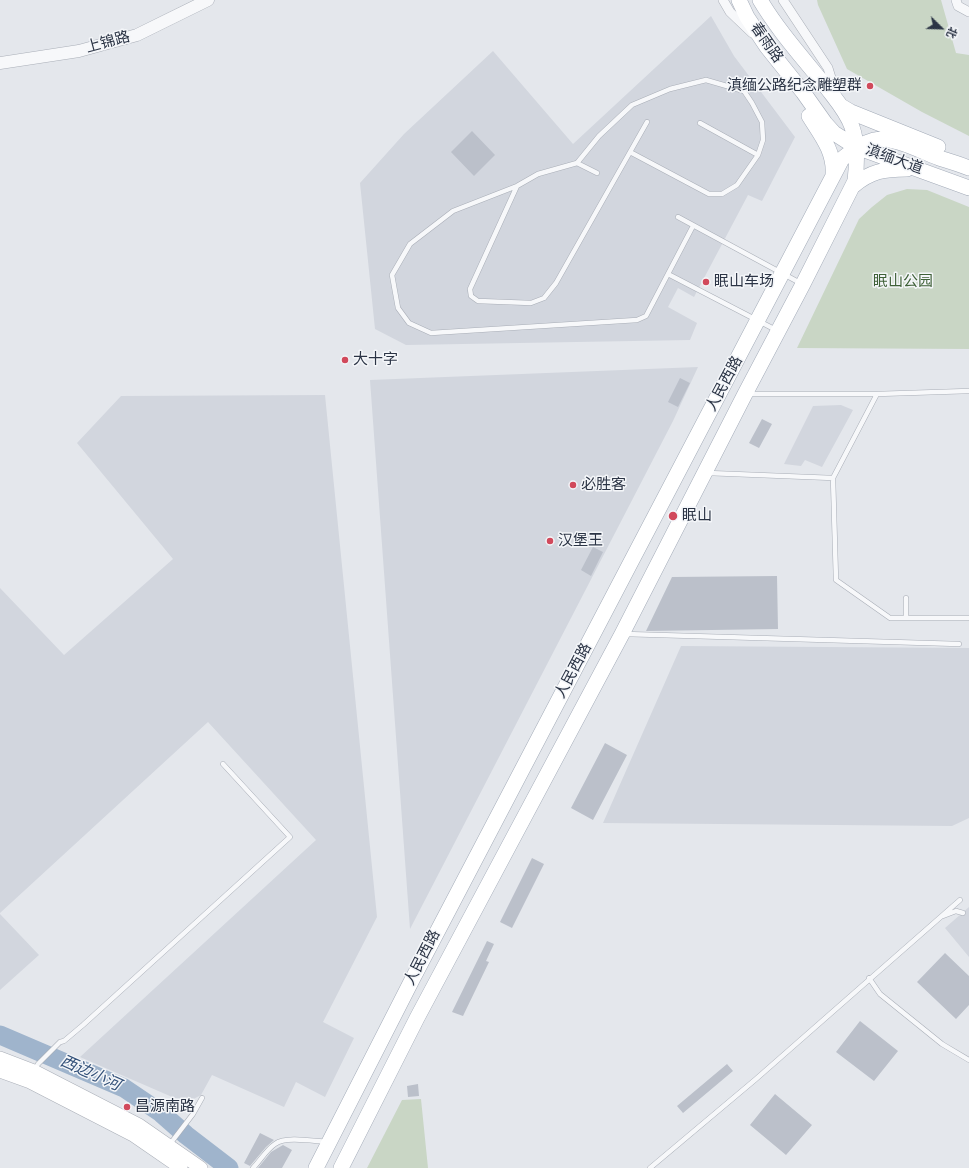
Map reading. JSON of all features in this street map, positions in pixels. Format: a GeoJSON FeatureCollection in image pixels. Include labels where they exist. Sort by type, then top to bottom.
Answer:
{"type":"FeatureCollection","features":[{"type":"Feature","properties":{"kind":"main road","name":"春雨路"},"geometry":{"type":"LineString","coordinates":[[739,0],[747,18],[766,47],[803,92],[825,123]]}},
{"type":"Feature","properties":{"kind":"main road","name":"春雨路"},"geometry":{"type":"LineString","coordinates":[[760,0],[772,19],[840,105]]}},
{"type":"Feature","properties":{"kind":"main road"},"geometry":{"type":"LineString","coordinates":[[766,47],[830,149],[833,159],[833,175]]}},
{"type":"Feature","properties":{"kind":"main road"},"geometry":{"type":"LineString","coordinates":[[840,105],[852,127],[857,148],[857,168],[853,186]]}},
{"type":"Feature","properties":{"kind":"main road","name":"滇缅大道"},"geometry":{"type":"LineString","coordinates":[[840,105],[851,112],[969,160]]}},
{"type":"Feature","properties":{"kind":"main road","name":"滇缅大道"},"geometry":{"type":"LineString","coordinates":[[825,123],[834,132],[857,148],[969,188]]}},
{"type":"Feature","properties":{"kind":"main road","name":"人民西路"},"geometry":{"type":"LineString","coordinates":[[316,1168],[412,978],[690,449],[740,357],[757,320],[842,160],[857,148],[874,140],[887,140],[901,143],[969,168]]}},
{"type":"Feature","properties":{"kind":"main road"},"geometry":{"type":"LineString","coordinates":[[913,167],[908,162],[909,158],[913,156],[942,166],[969,168]]}},
{"type":"Feature","properties":{"kind":"main road"},"geometry":{"type":"LineString","coordinates":[[853,186],[862,178],[888,169],[908,169],[929,173]]}},
{"type":"Feature","properties":{"kind":"main road","name":"人民西路"},"geometry":{"type":"LineString","coordinates":[[341,1168],[417,1018],[622,634],[853,186]]}},
{"type":"Feature","properties":{"kind":"main road"},"geometry":{"type":"LineString","coordinates":[[0,1058],[33,1072],[133,1135],[168,1146],[201,1168]]}},
{"type":"Feature","properties":{"kind":"main road"},"geometry":{"type":"LineString","coordinates":[[0,1071],[33,1072]]}},
{"type":"Feature","properties":{"kind":"main road"},"geometry":{"type":"LineString","coordinates":[[168,1146],[180,1168]]}},
{"type":"Feature","properties":{"kind":"street","name":"上锦路"},"geometry":{"type":"LineString","coordinates":[[0,63],[79,51],[137,35],[208,0]]}},
{"type":"Feature","properties":{"kind":"street"},"geometry":{"type":"LineString","coordinates":[[723,0],[730,12],[766,47]]}},
{"type":"Feature","properties":{"kind":"street"},"geometry":{"type":"LineString","coordinates":[[783,0],[828,68],[840,105]]}},
{"type":"Feature","properties":{"kind":"street"},"geometry":{"type":"LineString","coordinates":[[956,0],[958,6],[969,12]]}},
{"type":"Feature","properties":{"kind":"lane"},"geometry":{"type":"LineString","coordinates":[[630,152],[709,194],[722,194],[738,185],[758,155],[763,140],[762,122],[744,91],[706,80],[670,88],[632,105],[599,136],[577,162],[538,174],[517,186],[453,211],[410,244],[392,275],[398,308],[409,323],[431,333],[638,320],[646,316],[693,226]]}},
{"type":"Feature","properties":{"kind":"lane"},"geometry":{"type":"LineString","coordinates":[[517,186],[470,289],[471,296],[478,301],[531,303],[544,298],[556,283],[646,122]]}},
{"type":"Feature","properties":{"kind":"lane"},"geometry":{"type":"LineString","coordinates":[[700,124],[758,155]]}},
{"type":"Feature","properties":{"kind":"lane"},"geometry":{"type":"LineString","coordinates":[[577,162],[597,173]]}},
{"type":"Feature","properties":{"kind":"lane"},"geometry":{"type":"LineString","coordinates":[[678,217],[803,284]]}},
{"type":"Feature","properties":{"kind":"lane"},"geometry":{"type":"LineString","coordinates":[[668,274],[778,332]]}},
{"type":"Feature","properties":{"kind":"lane"},"geometry":{"type":"LineString","coordinates":[[745,394],[969,392]]}},
{"type":"Feature","properties":{"kind":"lane"},"geometry":{"type":"LineString","coordinates":[[877,394],[833,478],[836,580],[890,618],[969,618]]}},
{"type":"Feature","properties":{"kind":"lane"},"geometry":{"type":"LineString","coordinates":[[704,473],[833,478]]}},
{"type":"Feature","properties":{"kind":"lane"},"geometry":{"type":"LineString","coordinates":[[906,598],[906,617]]}},
{"type":"Feature","properties":{"kind":"lane"},"geometry":{"type":"LineString","coordinates":[[622,634],[959,644]]}},
{"type":"Feature","properties":{"kind":"lane"},"geometry":{"type":"LineString","coordinates":[[33,1072],[60,1042],[64,1041],[83,1025],[290,837],[223,764]]}},
{"type":"Feature","properties":{"kind":"lane"},"geometry":{"type":"LineString","coordinates":[[650,1168],[851,997],[869,978],[960,900]]}},
{"type":"Feature","properties":{"kind":"lane"},"geometry":{"type":"LineString","coordinates":[[941,917],[956,911],[963,913]]}},
{"type":"Feature","properties":{"kind":"lane"},"geometry":{"type":"LineString","coordinates":[[869,978],[880,994],[942,1044],[969,1060]]}},
{"type":"Feature","properties":{"kind":"lane"},"geometry":{"type":"LineString","coordinates":[[168,1146],[186,1123],[202,1098]]}},
{"type":"Feature","properties":{"kind":"lane"},"geometry":{"type":"LineString","coordinates":[[253,1168],[278,1142],[307,1140],[329,1143]]}},
{"type":"Feature","properties":{"kind":"shaded area"},"geometry":{"type":"Polygon","coordinates":[[[711,16],[734,56],[795,137],[762,201],[748,195],[694,297],[678,288],[668,307],[697,323],[690,340],[406,345],[375,329],[360,183],[404,134],[493,51],[573,144],[711,16]]]}},
{"type":"Feature","properties":{"kind":"shaded area"},"geometry":{"type":"Polygon","coordinates":[[[698,367],[673,421],[410,929],[370,380],[698,367]]]}},
{"type":"Feature","properties":{"kind":"shaded area"},"geometry":{"type":"Polygon","coordinates":[[[325,395],[377,917],[323,1022],[354,1038],[325,1097],[296,1082],[284,1107],[212,1075],[201,1095],[186,1103],[80,1057],[316,840],[208,722],[0,913],[0,588],[64,655],[173,559],[77,443],[121,396],[325,395]]]}},
{"type":"Feature","properties":{"kind":"shaded area"},"geometry":{"type":"Polygon","coordinates":[[[841,405],[853,410],[822,467],[805,460],[801,466],[784,464],[813,406],[841,405]]]}},
{"type":"Feature","properties":{"kind":"shaded area"},"geometry":{"type":"Polygon","coordinates":[[[681,646],[969,648],[969,818],[952,826],[603,823],[681,646]]]}},
{"type":"Feature","properties":{"kind":"shaded area"},"geometry":{"type":"Polygon","coordinates":[[[969,907],[969,957],[945,928],[969,907]]]}},
{"type":"Feature","properties":{"kind":"shaded area"},"geometry":{"type":"Polygon","coordinates":[[[0,914],[39,955],[0,990],[0,914]]]}},
{"type":"Feature","properties":{"kind":"green space"},"geometry":{"type":"Polygon","coordinates":[[[817,0],[941,0],[956,53],[969,55],[969,136],[922,112],[847,69],[817,0]]]}},
{"type":"Feature","properties":{"kind":"green space","name":"眠山公园"},"geometry":{"type":"Polygon","coordinates":[[[907,189],[927,190],[969,207],[969,349],[797,348],[859,219],[887,195],[907,189]]]}},
{"type":"Feature","properties":{"kind":"green space"},"geometry":{"type":"Polygon","coordinates":[[[421,1099],[428,1168],[367,1168],[402,1100],[421,1099]]]}},
{"type":"Feature","properties":{"kind":"building"},"geometry":{"type":"Polygon","coordinates":[[[472,131],[495,155],[474,176],[451,152],[472,131]]]}},
{"type":"Feature","properties":{"kind":"building"},"geometry":{"type":"Polygon","coordinates":[[[680,378],[690,383],[678,407],[668,402],[680,378]]]}},
{"type":"Feature","properties":{"kind":"building"},"geometry":{"type":"Polygon","coordinates":[[[762,419],[772,424],[759,448],[749,443],[762,419]]]}},
{"type":"Feature","properties":{"kind":"building"},"geometry":{"type":"Polygon","coordinates":[[[593,547],[603,552],[591,576],[581,570],[593,547]]]}},
{"type":"Feature","properties":{"kind":"building"},"geometry":{"type":"Polygon","coordinates":[[[777,576],[778,629],[646,631],[672,577],[777,576]]]}},
{"type":"Feature","properties":{"kind":"building"},"geometry":{"type":"Polygon","coordinates":[[[605,743],[627,755],[593,820],[571,808],[605,743]]]}},
{"type":"Feature","properties":{"kind":"building"},"geometry":{"type":"Polygon","coordinates":[[[532,858],[544,864],[512,928],[500,922],[532,858]]]}},
{"type":"Feature","properties":{"kind":"building"},"geometry":{"type":"Polygon","coordinates":[[[487,941],[494,944],[486,961],[489,962],[463,1016],[452,1012],[487,941]]]}},
{"type":"Feature","properties":{"kind":"building"},"geometry":{"type":"Polygon","coordinates":[[[945,953],[969,976],[969,1005],[956,1019],[917,982],[945,953]]]}},
{"type":"Feature","properties":{"kind":"building"},"geometry":{"type":"Polygon","coordinates":[[[860,1021],[898,1051],[874,1081],[836,1052],[860,1021]]]}},
{"type":"Feature","properties":{"kind":"building"},"geometry":{"type":"Polygon","coordinates":[[[727,1064],[733,1071],[683,1113],[677,1106],[727,1064]]]}},
{"type":"Feature","properties":{"kind":"building"},"geometry":{"type":"Polygon","coordinates":[[[418,1084],[419,1096],[408,1097],[407,1086],[418,1084]]]}},
{"type":"Feature","properties":{"kind":"building"},"geometry":{"type":"Polygon","coordinates":[[[775,1094],[812,1125],[786,1155],[750,1125],[775,1094]]]}},
{"type":"Feature","properties":{"kind":"building"},"geometry":{"type":"Polygon","coordinates":[[[260,1133],[274,1140],[250,1166],[244,1163],[260,1133]]]}},
{"type":"Feature","properties":{"kind":"building"},"geometry":{"type":"Polygon","coordinates":[[[283,1145],[292,1150],[282,1168],[258,1168],[271,1152],[283,1145]]]}},
{"type":"Feature","properties":{"kind":"waterway","name":"西边小河"},"geometry":{"type":"LineString","coordinates":[[0,1035],[124,1088],[161,1113],[186,1135],[229,1168]]}},
{"type":"Feature","properties":{"kind":"place","name":"滇缅公路纪念雕塑群"},"geometry":{"type":"Point","coordinates":[870,86]}},
{"type":"Feature","properties":{"kind":"place","name":"眠山车场"},"geometry":{"type":"Point","coordinates":[706,282]}},
{"type":"Feature","properties":{"kind":"place","name":"大十字"},"geometry":{"type":"Point","coordinates":[345,360]}},
{"type":"Feature","properties":{"kind":"place","name":"必胜客"},"geometry":{"type":"Point","coordinates":[573,485]}},
{"type":"Feature","properties":{"kind":"place","name":"眠山"},"geometry":{"type":"Point","coordinates":[673,516]}},
{"type":"Feature","properties":{"kind":"place","name":"汉堡王"},"geometry":{"type":"Point","coordinates":[550,541]}},
{"type":"Feature","properties":{"kind":"place","name":"昌源南路"},"geometry":{"type":"Point","coordinates":[127,1107]}}]}
